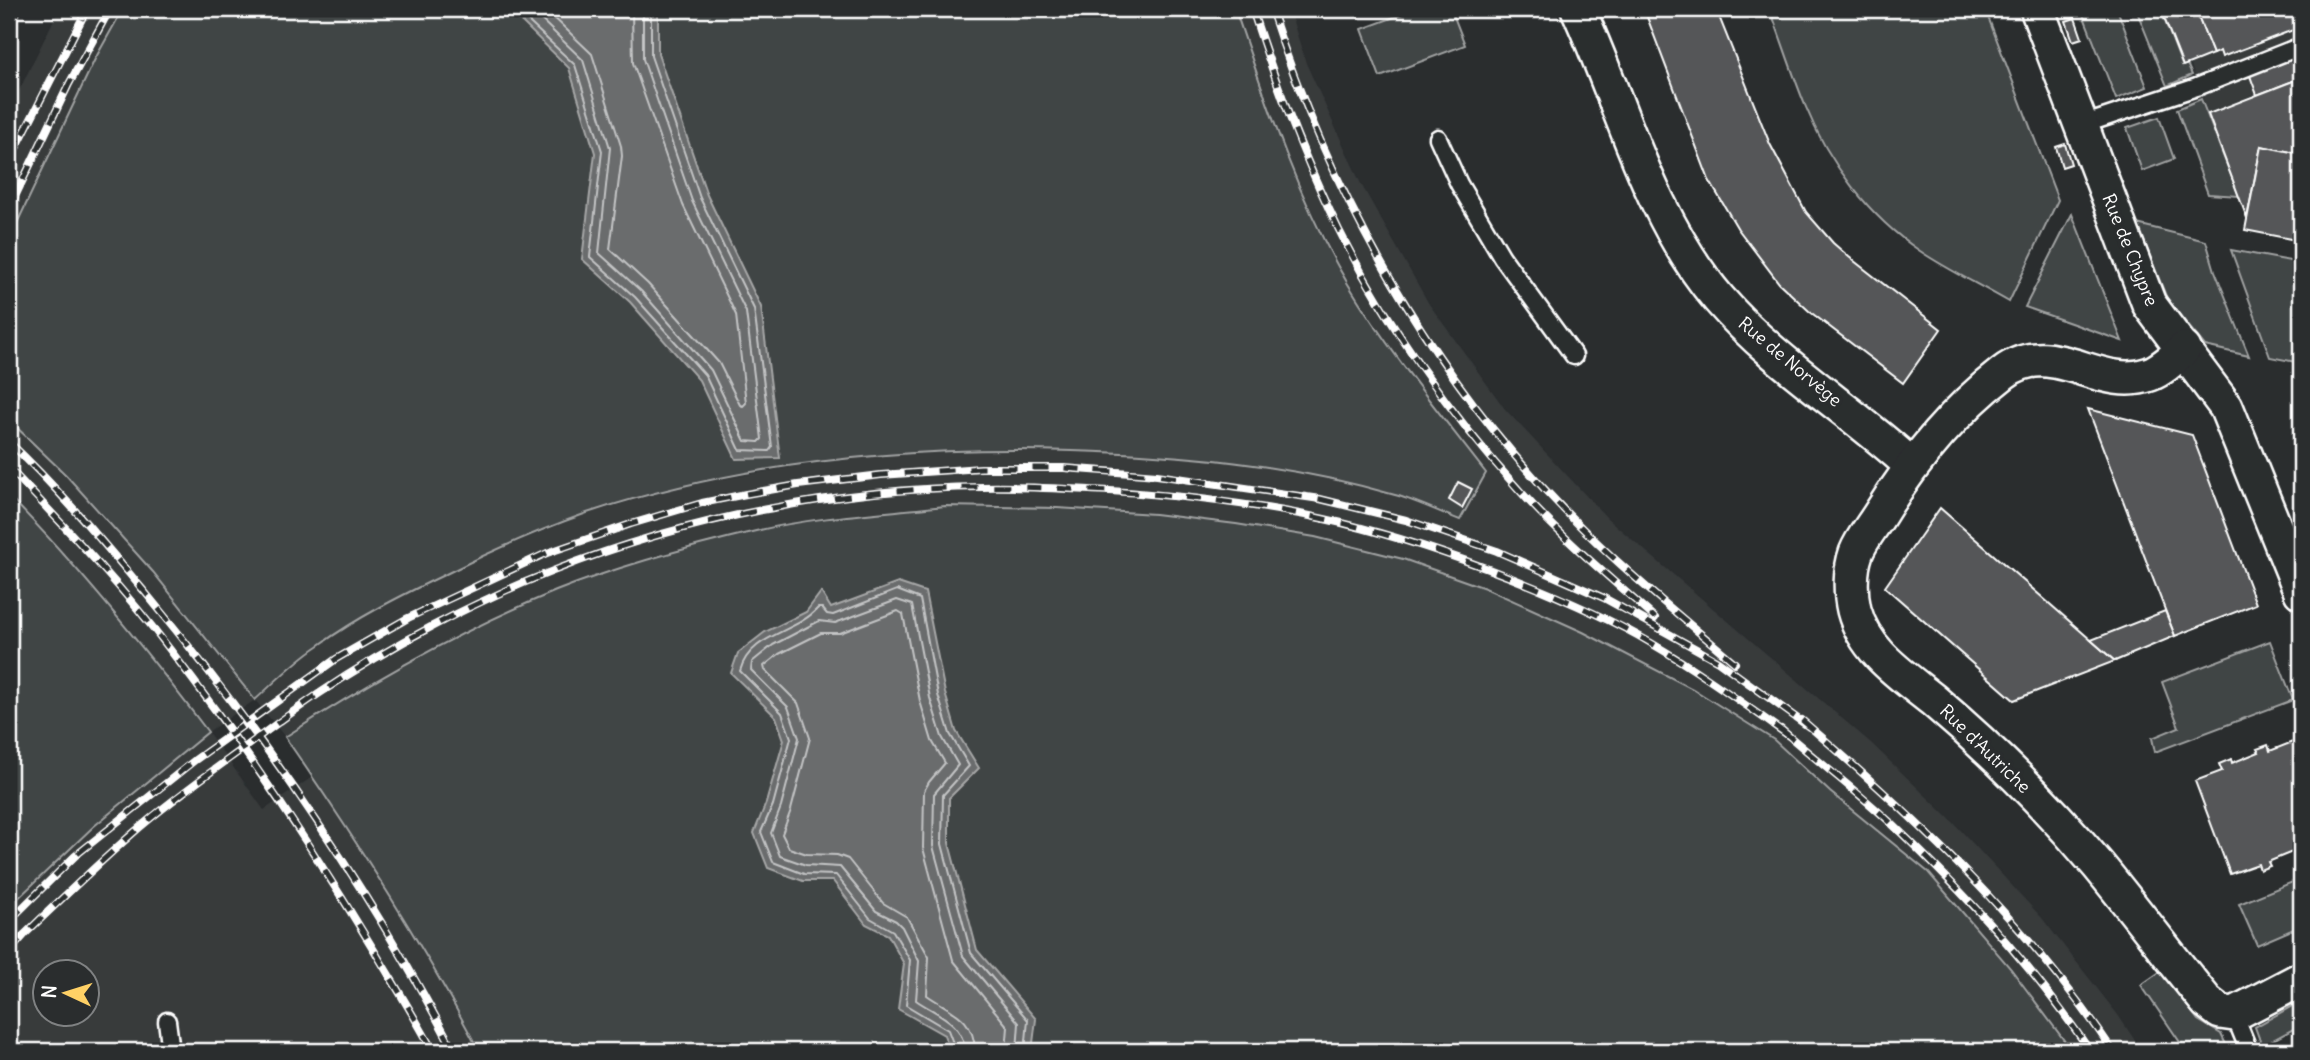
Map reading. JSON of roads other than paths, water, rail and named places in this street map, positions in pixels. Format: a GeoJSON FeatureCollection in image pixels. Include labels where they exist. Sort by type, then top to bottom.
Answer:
{"type":"FeatureCollection","features":[{"type":"Feature","properties":{"kind":"street","name":"Rue de Norvège"},"geometry":{"type":"LineString","coordinates":[[1578,9],[1644,170],[1689,260],[1718,299],[1758,340],[1859,419],[1911,466]]}},
{"type":"Feature","properties":{"kind":"street","name":"Rue de Chypre"},"geometry":{"type":"LineString","coordinates":[[2037,9],[2149,304],[2213,387],[2236,428],[2301,592]]}},
{"type":"Feature","properties":{"kind":"street"},"geometry":{"type":"LineString","coordinates":[[1911,466],[1967,405],[2002,374],[2027,360],[2044,358],[2113,376],[2142,376],[2153,373],[2184,349]]}},
{"type":"Feature","properties":{"kind":"street","name":"Rue d'Autriche"},"geometry":{"type":"LineString","coordinates":[[1911,466],[1857,552],[1852,571],[1852,591],[1855,612],[1863,632],[1876,652],[1969,730],[2021,782],[2097,864],[2207,1002],[2227,1013]]}},
{"type":"Feature","properties":{"kind":"street"},"geometry":{"type":"LineString","coordinates":[[2227,1013],[2301,979]]}},
{"type":"Feature","properties":{"kind":"lane"},"geometry":{"type":"LineString","coordinates":[[9,14],[11,9]]}},
{"type":"Feature","properties":{"kind":"lane"},"geometry":{"type":"LineString","coordinates":[[2081,125],[2197,87],[2301,46]]}},
{"type":"Feature","properties":{"kind":"lane"},"geometry":{"type":"LineString","coordinates":[[1438,138],[1459,184],[1502,257],[1574,356]]}},
{"type":"Feature","properties":{"kind":"lane"},"geometry":{"type":"LineString","coordinates":[[2227,1013],[2249,1051]]}},
{"type":"Feature","properties":{"kind":"lane"},"geometry":{"type":"LineString","coordinates":[[167,1021],[171,1051]]}},
{"type":"Feature","properties":{"kind":"water"},"geometry":{"type":"Polygon","coordinates":[[[504,9],[658,9],[658,54],[707,195],[761,307],[780,458],[736,459],[699,380],[630,302],[582,259],[595,153],[569,68],[523,23],[504,9]]]}},
{"type":"Feature","properties":{"kind":"water"},"geometry":{"type":"Polygon","coordinates":[[[898,583],[925,592],[945,693],[956,731],[979,768],[949,798],[949,843],[977,950],[1036,1019],[1032,1051],[950,1051],[944,1035],[898,1009],[904,964],[888,935],[866,924],[833,881],[803,881],[768,868],[754,833],[766,803],[784,740],[776,717],[731,673],[738,653],[765,632],[806,612],[821,592],[831,608],[898,583]]]}},
{"type":"Feature","properties":{"kind":"railway"},"geometry":{"type":"LineString","coordinates":[[9,162],[87,9]]}},
{"type":"Feature","properties":{"kind":"railway"},"geometry":{"type":"LineString","coordinates":[[9,209],[69,84],[110,9]]}},
{"type":"Feature","properties":{"kind":"railway"},"geometry":{"type":"LineString","coordinates":[[1252,9],[1291,121],[1326,203],[1357,264],[1398,333],[1469,432],[1520,491],[1569,541],[1655,618]]}},
{"type":"Feature","properties":{"kind":"railway"},"geometry":{"type":"LineString","coordinates":[[1271,9],[1324,148],[1355,215],[1391,280],[1472,403],[1519,460],[1589,535],[1735,663]]}},
{"type":"Feature","properties":{"kind":"railway"},"geometry":{"type":"LineString","coordinates":[[9,442],[61,495],[144,591],[271,756],[386,930],[454,1051]]}},
{"type":"Feature","properties":{"kind":"railway"},"geometry":{"type":"LineString","coordinates":[[9,468],[133,603],[225,724],[327,873],[433,1051]]}},
{"type":"Feature","properties":{"kind":"railway"},"geometry":{"type":"LineString","coordinates":[[9,921],[75,856],[195,760],[336,659],[408,618],[547,553],[631,524],[702,503],[746,494],[881,475],[981,468],[1064,468],[1157,475],[1320,499],[1406,520],[1497,551],[1604,598],[1718,661],[1809,727]]}},
{"type":"Feature","properties":{"kind":"railway"},"geometry":{"type":"LineString","coordinates":[[9,952],[92,871],[172,801],[320,693],[375,658],[434,626],[553,571],[656,536],[765,509],[875,493],[999,487],[1139,493],[1256,506],[1363,528],[1489,569],[1634,633],[1721,688],[1789,736]]}},
{"type":"Feature","properties":{"kind":"railway"},"geometry":{"type":"LineString","coordinates":[[1802,720],[1887,796],[1969,875],[2045,960],[2113,1051]]}},
{"type":"Feature","properties":{"kind":"railway"},"geometry":{"type":"LineString","coordinates":[[1781,729],[1878,811],[1945,876],[2022,960],[2090,1051]]}}]}
